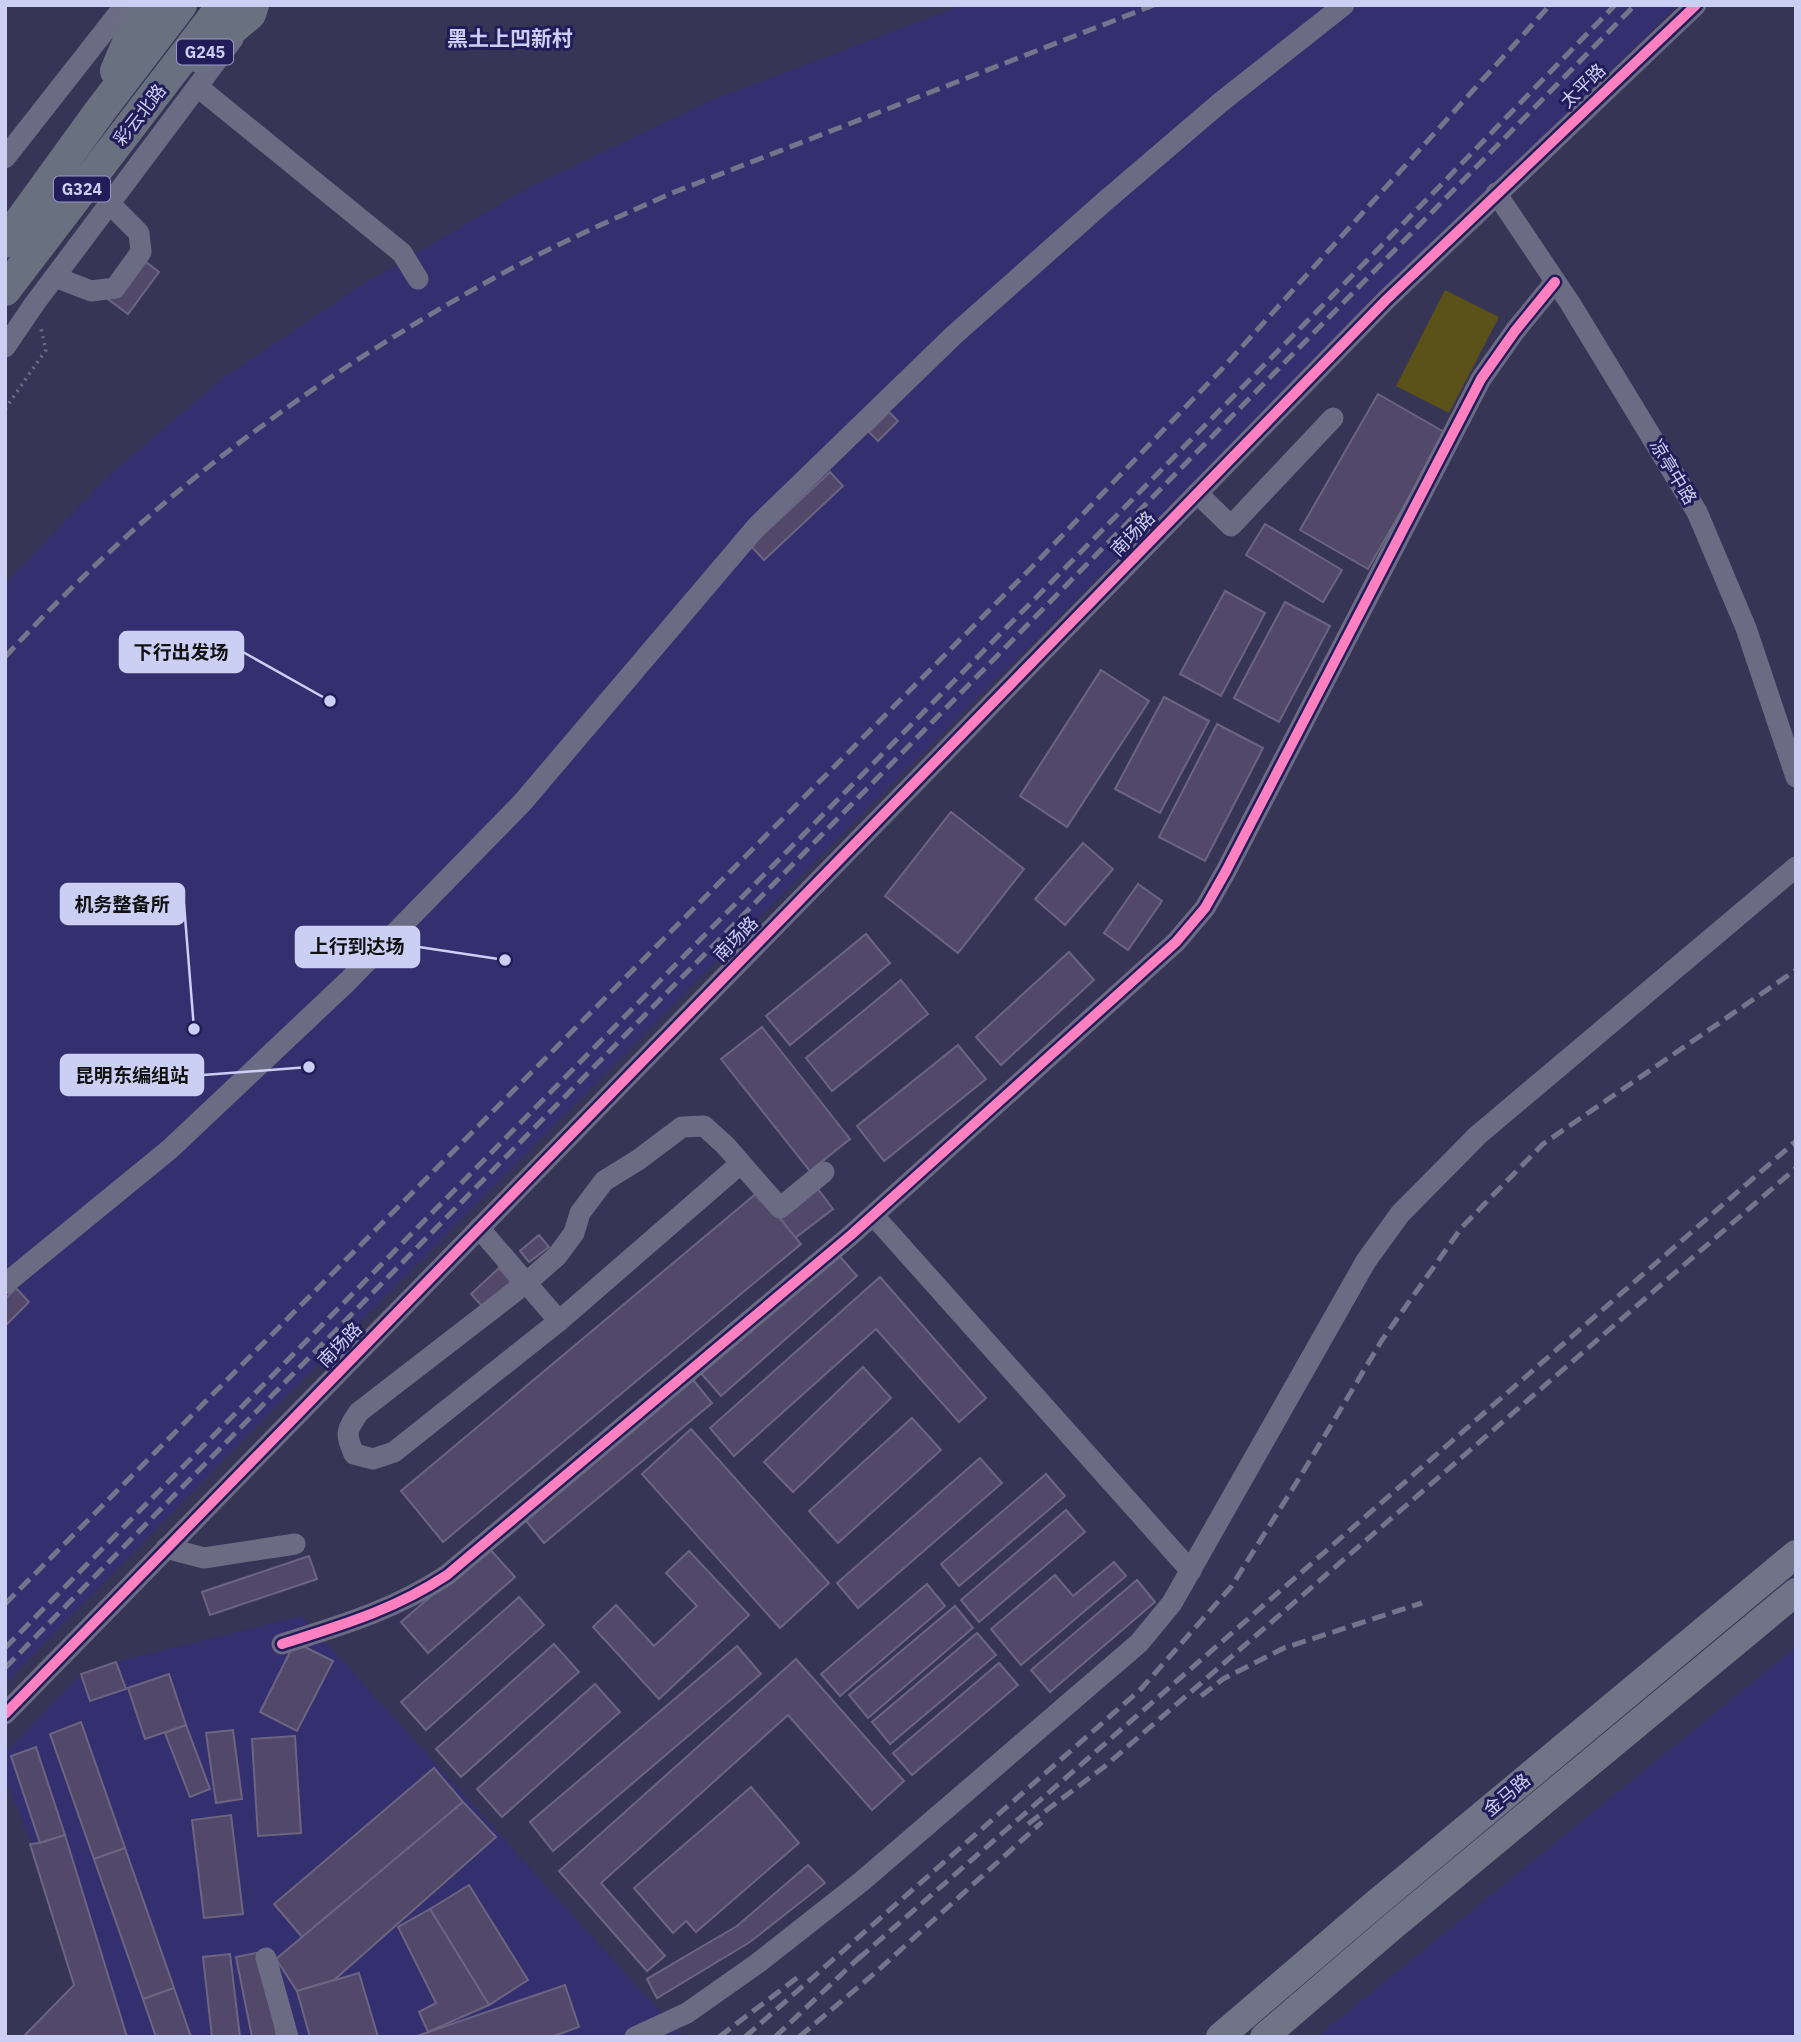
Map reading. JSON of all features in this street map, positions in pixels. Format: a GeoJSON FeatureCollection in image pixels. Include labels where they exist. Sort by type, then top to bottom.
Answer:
{"type":"FeatureCollection","features":[{"type":"Feature","properties":{"kind":"highway"},"geometry":{"type":"LineString","coordinates":[[100,111],[144,5]]}},
{"type":"Feature","properties":{"kind":"highway","name":"彩云北路"},"geometry":{"type":"LineString","coordinates":[[5,242],[181,5]]}},
{"type":"Feature","properties":{"kind":"highway","name":"G245"},"geometry":{"type":"LineString","coordinates":[[160,89],[246,7]]}},
{"type":"Feature","properties":{"kind":"highway","name":"彩云北路"},"geometry":{"type":"LineString","coordinates":[[5,290],[160,89]]}},
{"type":"Feature","properties":{"kind":"main road","name":"金马路"},"geometry":{"type":"LineString","coordinates":[[1220,2037],[1374,1905],[1796,1554]]}},
{"type":"Feature","properties":{"kind":"main road","name":"金马路"},"geometry":{"type":"LineString","coordinates":[[1264,2037],[1392,1927],[1796,1592]]}},
{"type":"Feature","properties":{"kind":"street"},"geometry":{"type":"LineString","coordinates":[[5,158],[125,5]]}},
{"type":"Feature","properties":{"kind":"street"},"geometry":{"type":"LineString","coordinates":[[5,1284],[170,1149],[348,981],[522,803],[758,526],[954,335],[1221,102],[1344,5]]}},
{"type":"Feature","properties":{"kind":"street","name":"太平路"},"geometry":{"type":"LineString","coordinates":[[1496,193],[1696,5]]}},
{"type":"Feature","properties":{"kind":"street"},"geometry":{"type":"LineString","coordinates":[[5,347],[198,88],[246,7]]}},
{"type":"Feature","properties":{"kind":"street"},"geometry":{"type":"LineString","coordinates":[[198,88],[402,253],[418,279]]}},
{"type":"Feature","properties":{"kind":"street","name":"凉亭中路"},"geometry":{"type":"LineString","coordinates":[[1496,193],[1570,303],[1697,512],[1746,628],[1796,777]]}},
{"type":"Feature","properties":{"kind":"street","name":"南场路"},"geometry":{"type":"LineString","coordinates":[[5,1714],[1386,300],[1496,193]]}},
{"type":"Feature","properties":{"kind":"street"},"geometry":{"type":"LineString","coordinates":[[55,277],[92,291],[115,288],[141,252],[139,233],[110,204]]}},
{"type":"Feature","properties":{"kind":"street"},"geometry":{"type":"LineString","coordinates":[[282,1644],[369,1617],[409,1598],[447,1575],[874,1216],[1176,943],[1205,908],[1226,871],[1481,379],[1555,282]]}},
{"type":"Feature","properties":{"kind":"street"},"geometry":{"type":"LineString","coordinates":[[1197,494],[1231,526],[1333,418]]}},
{"type":"Feature","properties":{"kind":"street"},"geometry":{"type":"LineString","coordinates":[[635,2037],[687,2013],[758,1963],[861,1882],[1139,1643],[1172,1603],[1366,1261],[1401,1214],[1478,1135],[1796,867]]}},
{"type":"Feature","properties":{"kind":"street"},"geometry":{"type":"LineString","coordinates":[[740,1164],[559,1321],[394,1452],[373,1459],[354,1454],[347,1436],[349,1426],[359,1412],[557,1256],[573,1233],[580,1213],[604,1181],[682,1127],[704,1126],[724,1145],[780,1208],[824,1172]]}},
{"type":"Feature","properties":{"kind":"street"},"geometry":{"type":"LineString","coordinates":[[874,1216],[1191,1571]]}},
{"type":"Feature","properties":{"kind":"street"},"geometry":{"type":"LineString","coordinates":[[479,1228],[559,1321]]}},
{"type":"Feature","properties":{"kind":"street"},"geometry":{"type":"LineString","coordinates":[[166,1549],[204,1558],[295,1544]]}},
{"type":"Feature","properties":{"kind":"street"},"geometry":{"type":"LineString","coordinates":[[266,1958],[288,2037]]}},
{"type":"Feature","properties":{"kind":"path"},"geometry":{"type":"LineString","coordinates":[[5,409],[7,402],[46,350]]}},
{"type":"Feature","properties":{"kind":"shaded area"},"geometry":{"type":"Polygon","coordinates":[[[963,5],[1678,5],[980,695],[5,1684],[5,584],[106,478],[222,379],[360,286],[526,189],[705,103],[963,5]]]}},
{"type":"Feature","properties":{"kind":"shaded area"},"geometry":{"type":"Polygon","coordinates":[[[1445,290],[1499,317],[1449,413],[1396,386],[1445,290]]]}},
{"type":"Feature","properties":{"kind":"shaded area"},"geometry":{"type":"Polygon","coordinates":[[[302,1616],[683,2037],[42,2037],[92,1986],[5,1779],[5,1753],[81,1674],[116,1662],[302,1616]]]}},
{"type":"Feature","properties":{"kind":"shaded area"},"geometry":{"type":"Polygon","coordinates":[[[1796,1647],[1796,2037],[1317,2037],[1796,1647]]]}},
{"type":"Feature","properties":{"kind":"building"},"geometry":{"type":"Polygon","coordinates":[[[133,252],[159,272],[128,314],[101,294],[133,252]]]}},
{"type":"Feature","properties":{"kind":"building"},"geometry":{"type":"Polygon","coordinates":[[[1378,394],[1446,433],[1368,569],[1300,530],[1378,394]]]}},
{"type":"Feature","properties":{"kind":"building"},"geometry":{"type":"Polygon","coordinates":[[[889,412],[898,421],[878,441],[869,432],[889,412]]]}},
{"type":"Feature","properties":{"kind":"building"},"geometry":{"type":"Polygon","coordinates":[[[830,472],[843,486],[764,560],[751,546],[830,472]]]}},
{"type":"Feature","properties":{"kind":"building"},"geometry":{"type":"Polygon","coordinates":[[[1265,524],[1342,570],[1323,602],[1246,555],[1265,524]]]}},
{"type":"Feature","properties":{"kind":"building"},"geometry":{"type":"Polygon","coordinates":[[[1225,591],[1265,613],[1221,696],[1180,674],[1225,591]]]}},
{"type":"Feature","properties":{"kind":"building"},"geometry":{"type":"Polygon","coordinates":[[[1285,602],[1330,626],[1279,722],[1234,698],[1285,602]]]}},
{"type":"Feature","properties":{"kind":"building"},"geometry":{"type":"Polygon","coordinates":[[[1101,670],[1149,701],[1067,827],[1020,796],[1101,670]]]}},
{"type":"Feature","properties":{"kind":"building"},"geometry":{"type":"Polygon","coordinates":[[[1164,697],[1209,721],[1160,813],[1115,789],[1164,697]]]}},
{"type":"Feature","properties":{"kind":"building"},"geometry":{"type":"Polygon","coordinates":[[[1217,724],[1263,748],[1205,861],[1159,837],[1217,724]]]}},
{"type":"Feature","properties":{"kind":"building"},"geometry":{"type":"Polygon","coordinates":[[[951,812],[1024,869],[958,953],[885,896],[951,812]]]}},
{"type":"Feature","properties":{"kind":"building"},"geometry":{"type":"Polygon","coordinates":[[[1083,843],[1113,869],[1065,925],[1035,899],[1083,843]]]}},
{"type":"Feature","properties":{"kind":"building"},"geometry":{"type":"Polygon","coordinates":[[[1138,884],[1162,901],[1128,950],[1104,933],[1138,884]]]}},
{"type":"Feature","properties":{"kind":"building"},"geometry":{"type":"Polygon","coordinates":[[[866,934],[890,963],[790,1045],[766,1016],[866,934]]]}},
{"type":"Feature","properties":{"kind":"building"},"geometry":{"type":"Polygon","coordinates":[[[1069,952],[1094,980],[1001,1065],[976,1037],[1069,952]]]}},
{"type":"Feature","properties":{"kind":"building"},"geometry":{"type":"Polygon","coordinates":[[[901,980],[928,1014],[832,1091],[806,1058],[901,980]]]}},
{"type":"Feature","properties":{"kind":"building"},"geometry":{"type":"Polygon","coordinates":[[[762,1027],[850,1139],[810,1171],[721,1059],[762,1027]]]}},
{"type":"Feature","properties":{"kind":"building"},"geometry":{"type":"Polygon","coordinates":[[[958,1045],[986,1079],[884,1161],[857,1126],[958,1045]]]}},
{"type":"Feature","properties":{"kind":"building"},"geometry":{"type":"Polygon","coordinates":[[[815,1185],[833,1209],[795,1238],[778,1215],[815,1185]]]}},
{"type":"Feature","properties":{"kind":"building"},"geometry":{"type":"Polygon","coordinates":[[[758,1192],[801,1244],[443,1542],[401,1491],[758,1192]]]}},
{"type":"Feature","properties":{"kind":"building"},"geometry":{"type":"Polygon","coordinates":[[[539,1235],[549,1247],[529,1262],[520,1251],[539,1235]]]}},
{"type":"Feature","properties":{"kind":"building"},"geometry":{"type":"Polygon","coordinates":[[[835,1251],[857,1276],[721,1396],[700,1372],[835,1251]]]}},
{"type":"Feature","properties":{"kind":"building"},"geometry":{"type":"Polygon","coordinates":[[[499,1268],[511,1282],[483,1307],[471,1294],[499,1268]]]}},
{"type":"Feature","properties":{"kind":"building"},"geometry":{"type":"Polygon","coordinates":[[[880,1277],[986,1398],[959,1422],[876,1329],[734,1456],[710,1428],[880,1277]]]}},
{"type":"Feature","properties":{"kind":"building"},"geometry":{"type":"Polygon","coordinates":[[[16,1288],[29,1302],[5,1326],[5,1299],[16,1288]]]}},
{"type":"Feature","properties":{"kind":"building"},"geometry":{"type":"Polygon","coordinates":[[[863,1367],[891,1398],[793,1492],[764,1462],[863,1367]]]}},
{"type":"Feature","properties":{"kind":"building"},"geometry":{"type":"Polygon","coordinates":[[[690,1376],[712,1403],[544,1543],[522,1516],[690,1376]]]}},
{"type":"Feature","properties":{"kind":"building"},"geometry":{"type":"Polygon","coordinates":[[[912,1418],[941,1450],[838,1543],[809,1511],[912,1418]]]}},
{"type":"Feature","properties":{"kind":"building"},"geometry":{"type":"Polygon","coordinates":[[[691,1429],[829,1583],[780,1628],[642,1474],[691,1429]]]}},
{"type":"Feature","properties":{"kind":"building"},"geometry":{"type":"Polygon","coordinates":[[[980,1458],[1002,1483],[858,1608],[837,1583],[980,1458]]]}},
{"type":"Feature","properties":{"kind":"building"},"geometry":{"type":"Polygon","coordinates":[[[1046,1474],[1065,1496],[959,1586],[941,1564],[1046,1474]]]}},
{"type":"Feature","properties":{"kind":"building"},"geometry":{"type":"Polygon","coordinates":[[[1066,1510],[1085,1532],[979,1622],[961,1600],[1066,1510]]]}},
{"type":"Feature","properties":{"kind":"building"},"geometry":{"type":"Polygon","coordinates":[[[488,1547],[515,1577],[428,1653],[401,1622],[488,1547]]]}},
{"type":"Feature","properties":{"kind":"building"},"geometry":{"type":"Polygon","coordinates":[[[689,1551],[749,1615],[659,1699],[593,1627],[616,1605],[654,1646],[697,1606],[666,1573],[689,1551]]]}},
{"type":"Feature","properties":{"kind":"building"},"geometry":{"type":"Polygon","coordinates":[[[309,1556],[317,1579],[210,1615],[202,1592],[309,1556]]]}},
{"type":"Feature","properties":{"kind":"building"},"geometry":{"type":"Polygon","coordinates":[[[1114,1562],[1126,1576],[1021,1665],[991,1629],[1055,1575],[1073,1596],[1114,1562]]]}},
{"type":"Feature","properties":{"kind":"building"},"geometry":{"type":"Polygon","coordinates":[[[1137,1580],[1155,1602],[1050,1692],[1031,1670],[1137,1580]]]}},
{"type":"Feature","properties":{"kind":"building"},"geometry":{"type":"Polygon","coordinates":[[[927,1584],[945,1606],[840,1696],[821,1674],[927,1584]]]}},
{"type":"Feature","properties":{"kind":"building"},"geometry":{"type":"Polygon","coordinates":[[[519,1597],[544,1625],[426,1730],[401,1702],[519,1597]]]}},
{"type":"Feature","properties":{"kind":"building"},"geometry":{"type":"Polygon","coordinates":[[[955,1606],[973,1628],[868,1718],[849,1695],[955,1606]]]}},
{"type":"Feature","properties":{"kind":"building"},"geometry":{"type":"Polygon","coordinates":[[[977,1633],[996,1655],[890,1744],[872,1722],[977,1633]]]}},
{"type":"Feature","properties":{"kind":"building"},"geometry":{"type":"Polygon","coordinates":[[[295,1642],[333,1661],[297,1731],[260,1712],[295,1642]]]}},
{"type":"Feature","properties":{"kind":"building"},"geometry":{"type":"Polygon","coordinates":[[[554,1644],[579,1672],[461,1777],[436,1749],[554,1644]]]}},
{"type":"Feature","properties":{"kind":"building"},"geometry":{"type":"Polygon","coordinates":[[[737,1646],[761,1674],[553,1851],[530,1822],[737,1646]]]}},
{"type":"Feature","properties":{"kind":"building"},"geometry":{"type":"Polygon","coordinates":[[[796,1659],[904,1781],[872,1810],[788,1715],[601,1883],[665,1956],[647,1971],[559,1871],[796,1659]]]}},
{"type":"Feature","properties":{"kind":"building"},"geometry":{"type":"Polygon","coordinates":[[[116,1662],[126,1689],[90,1701],[81,1674],[116,1662]]]}},
{"type":"Feature","properties":{"kind":"building"},"geometry":{"type":"Polygon","coordinates":[[[999,1663],[1018,1685],[912,1775],[893,1753],[999,1663]]]}},
{"type":"Feature","properties":{"kind":"building"},"geometry":{"type":"Polygon","coordinates":[[[169,1674],[186,1725],[145,1739],[128,1688],[169,1674]]]}},
{"type":"Feature","properties":{"kind":"building"},"geometry":{"type":"Polygon","coordinates":[[[595,1684],[620,1712],[502,1817],[477,1789],[595,1684]]]}},
{"type":"Feature","properties":{"kind":"building"},"geometry":{"type":"Polygon","coordinates":[[[81,1722],[125,1848],[94,1859],[50,1734],[81,1722]]]}},
{"type":"Feature","properties":{"kind":"building"},"geometry":{"type":"Polygon","coordinates":[[[186,1725],[210,1789],[190,1797],[165,1733],[186,1725]]]}},
{"type":"Feature","properties":{"kind":"building"},"geometry":{"type":"Polygon","coordinates":[[[233,1730],[242,1799],[216,1803],[206,1733],[233,1730]]]}},
{"type":"Feature","properties":{"kind":"building"},"geometry":{"type":"Polygon","coordinates":[[[295,1736],[301,1833],[258,1836],[252,1739],[295,1736]]]}},
{"type":"Feature","properties":{"kind":"building"},"geometry":{"type":"Polygon","coordinates":[[[36,1747],[65,1835],[40,1843],[11,1756],[36,1747]]]}},
{"type":"Feature","properties":{"kind":"building"},"geometry":{"type":"Polygon","coordinates":[[[434,1768],[463,1802],[303,1938],[274,1904],[434,1768]]]}},
{"type":"Feature","properties":{"kind":"building"},"geometry":{"type":"Polygon","coordinates":[[[751,1787],[799,1843],[696,1932],[686,1921],[673,1933],[634,1888],[751,1787]]]}},
{"type":"Feature","properties":{"kind":"building"},"geometry":{"type":"Polygon","coordinates":[[[463,1802],[496,1837],[334,1980],[297,1991],[276,1959],[463,1802]]]}},
{"type":"Feature","properties":{"kind":"building"},"geometry":{"type":"Polygon","coordinates":[[[231,1815],[243,1914],[204,1918],[192,1820],[231,1815]]]}},
{"type":"Feature","properties":{"kind":"building"},"geometry":{"type":"Polygon","coordinates":[[[65,1835],[127,2037],[23,2037],[74,1985],[30,1844],[65,1835]]]}},
{"type":"Feature","properties":{"kind":"building"},"geometry":{"type":"Polygon","coordinates":[[[125,1848],[174,1988],[143,1999],[94,1859],[125,1848]]]}},
{"type":"Feature","properties":{"kind":"building"},"geometry":{"type":"Polygon","coordinates":[[[808,1865],[825,1883],[750,1942],[657,1998],[647,1979],[737,1926],[808,1865]]]}},
{"type":"Feature","properties":{"kind":"building"},"geometry":{"type":"Polygon","coordinates":[[[469,1885],[528,1980],[489,2005],[430,1909],[469,1885]]]}},
{"type":"Feature","properties":{"kind":"building"},"geometry":{"type":"Polygon","coordinates":[[[430,1909],[489,2005],[428,2032],[419,2012],[436,2003],[398,1927],[430,1909]]]}},
{"type":"Feature","properties":{"kind":"building"},"geometry":{"type":"Polygon","coordinates":[[[261,1952],[277,2037],[252,2037],[236,1957],[261,1952]]]}},
{"type":"Feature","properties":{"kind":"building"},"geometry":{"type":"Polygon","coordinates":[[[230,1954],[240,2037],[212,2037],[203,1957],[230,1954]]]}},
{"type":"Feature","properties":{"kind":"building"},"geometry":{"type":"Polygon","coordinates":[[[359,1973],[378,2037],[310,2037],[297,1991],[359,1973]]]}},
{"type":"Feature","properties":{"kind":"building"},"geometry":{"type":"Polygon","coordinates":[[[565,1985],[579,2027],[551,2037],[414,2037],[565,1985]]]}},
{"type":"Feature","properties":{"kind":"building"},"geometry":{"type":"Polygon","coordinates":[[[174,1988],[191,2037],[156,2037],[143,1999],[174,1988]]]}},
{"type":"Feature","properties":{"kind":"railway"},"geometry":{"type":"LineString","coordinates":[[5,657],[130,533],[231,449],[346,367],[485,283],[554,247],[672,193],[1154,5]]}},
{"type":"Feature","properties":{"kind":"railway"},"geometry":{"type":"LineString","coordinates":[[5,1604],[1032,567],[1221,370],[1550,5]]}},
{"type":"Feature","properties":{"kind":"railway"},"geometry":{"type":"LineString","coordinates":[[5,1648],[1615,5]]}},
{"type":"Feature","properties":{"kind":"railway"},"geometry":{"type":"LineString","coordinates":[[5,1668],[1635,5]]}},
{"type":"Feature","properties":{"kind":"railway"},"geometry":{"type":"LineString","coordinates":[[745,2037],[1141,1689],[1231,1587],[1382,1340],[1462,1227],[1543,1144],[1796,970]]}},
{"type":"Feature","properties":{"kind":"railway"},"geometry":{"type":"LineString","coordinates":[[858,1959],[1796,1141]]}},
{"type":"Feature","properties":{"kind":"railway"},"geometry":{"type":"LineString","coordinates":[[1028,1824],[1104,1767],[1796,1168]]}},
{"type":"Feature","properties":{"kind":"railway"},"geometry":{"type":"LineString","coordinates":[[1201,1696],[1223,1679],[1284,1648],[1422,1603]]}},
{"type":"Feature","properties":{"kind":"railway"},"geometry":{"type":"LineString","coordinates":[[799,2037],[875,1973],[1042,1822]]}},
{"type":"Feature","properties":{"kind":"railway"},"geometry":{"type":"LineString","coordinates":[[775,2037],[864,1953]]}},
{"type":"Feature","properties":{"kind":"railway"},"geometry":{"type":"LineString","coordinates":[[719,2037],[802,1974]]}},
{"type":"Feature","properties":{"kind":"cycle path"},"geometry":{"type":"LineString","coordinates":[[5,1714],[1386,300],[1696,5]]}},
{"type":"Feature","properties":{"kind":"cycle path"},"geometry":{"type":"LineString","coordinates":[[282,1644],[387,1607],[447,1575],[851,1235],[1176,942],[1205,908],[1226,871],[1481,379],[1555,282]]}},
{"type":"Feature","properties":{"kind":"place","name":"下行出发场"},"geometry":{"type":"Point","coordinates":[330,701]}},
{"type":"Feature","properties":{"kind":"place","name":"上行到达场"},"geometry":{"type":"Point","coordinates":[505,960]}},
{"type":"Feature","properties":{"kind":"place","name":"机务整备所"},"geometry":{"type":"Point","coordinates":[194,1029]}},
{"type":"Feature","properties":{"kind":"place","name":"昆明东编组站"},"geometry":{"type":"Point","coordinates":[309,1067]}},
{"type":"Feature","properties":{"kind":"district","name":"黑土上凹新村"},"geometry":{"type":"Point","coordinates":[510,39]}}]}
